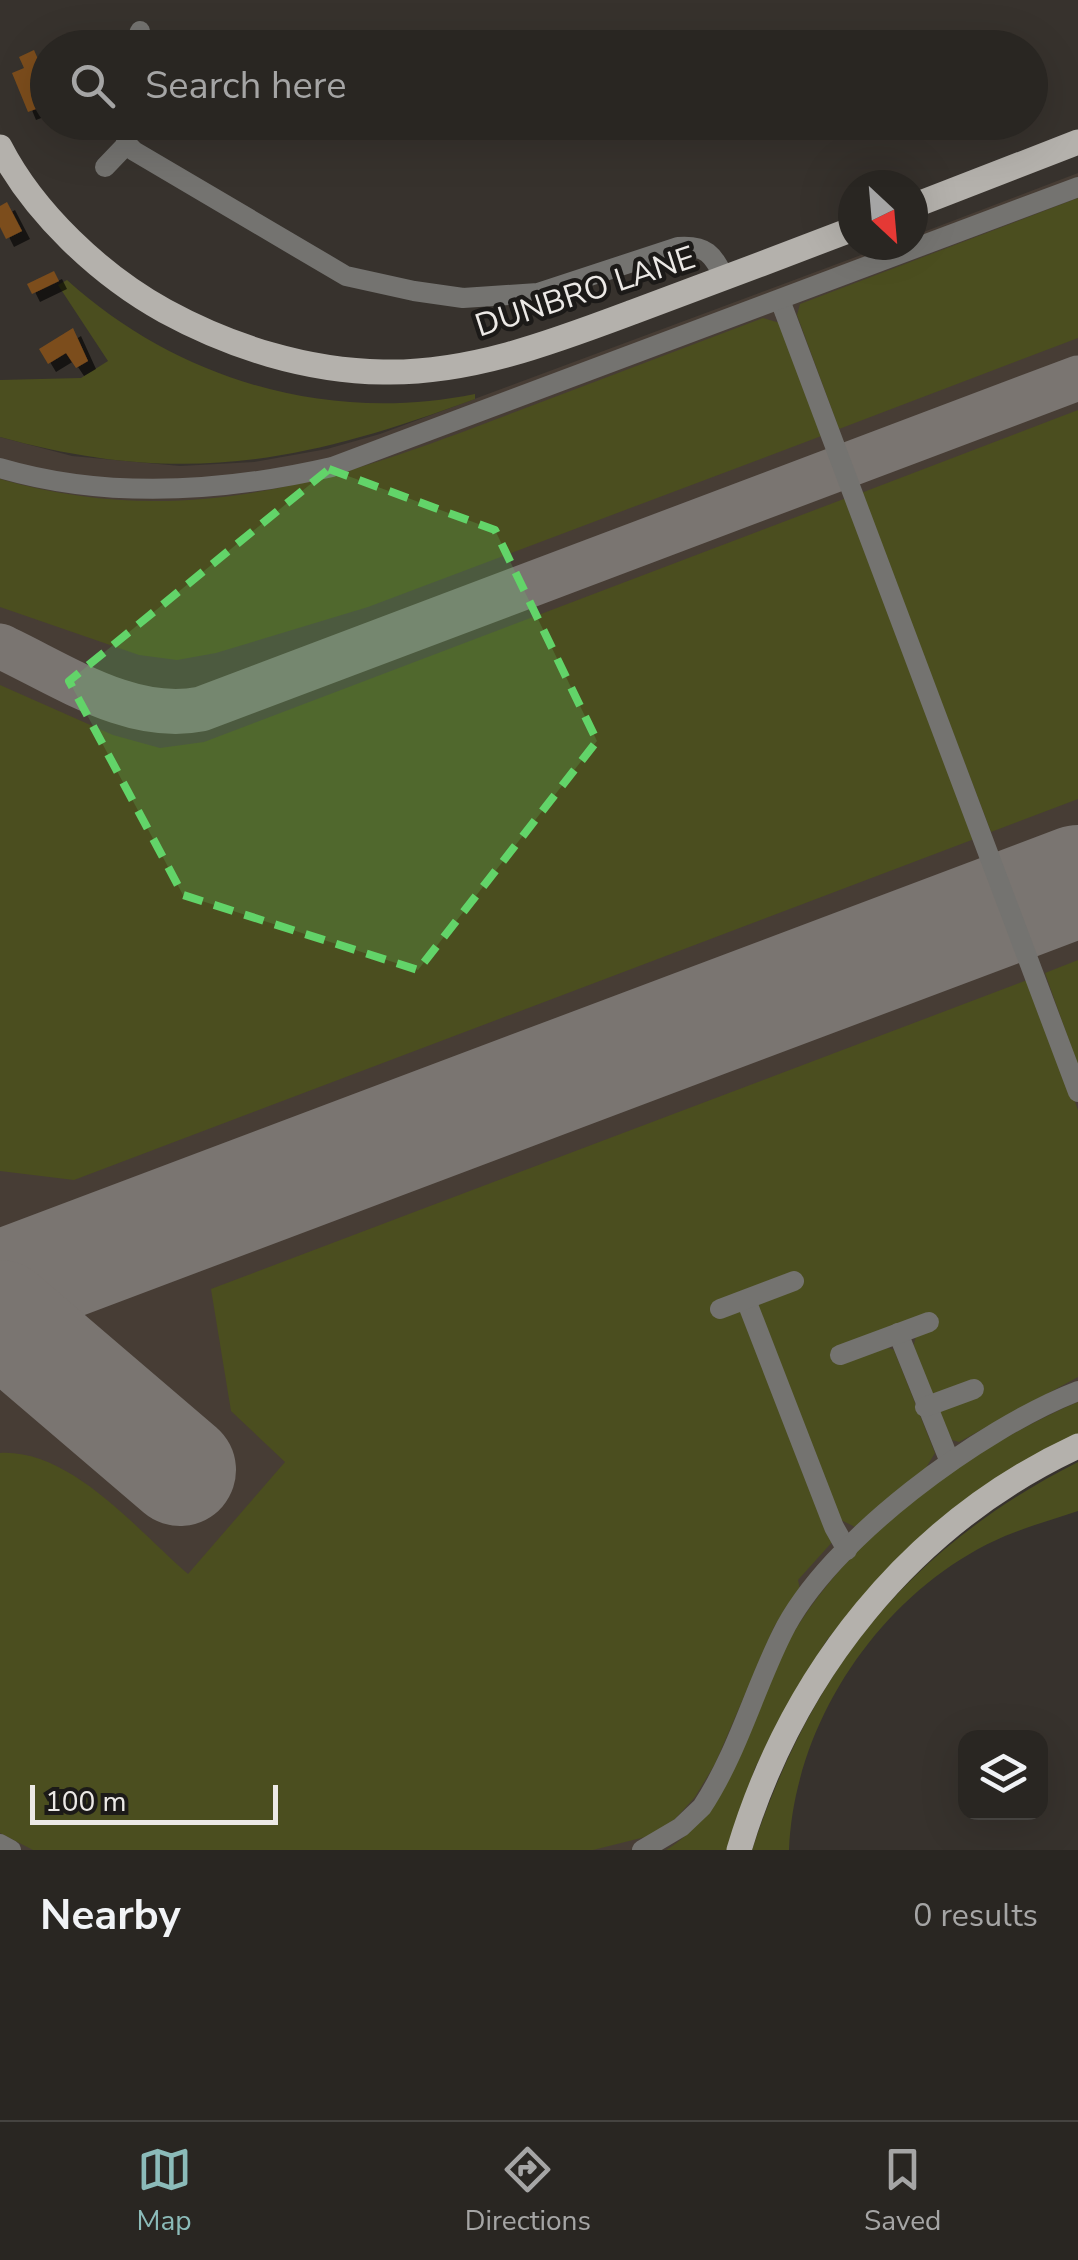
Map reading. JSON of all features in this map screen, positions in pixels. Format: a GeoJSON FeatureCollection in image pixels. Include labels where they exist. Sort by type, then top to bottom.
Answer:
{"type":"FeatureCollection","features":[{"type":"Feature","properties":{"kind":"main road"},"geometry":{"type":"LineString","coordinates":[[928,200],[1078,142]]}},
{"type":"Feature","properties":{"kind":"main road","name":"DUNBRO LANE"},"geometry":{"type":"LineString","coordinates":[[0,147],[25,189],[94,260],[140,297],[227,341],[305,364],[382,372],[448,367],[568,336],[838,235]]}},
{"type":"Feature","properties":{"kind":"main road"},"geometry":{"type":"LineString","coordinates":[[740,1850],[781,1738],[819,1670],[860,1614],[958,1520],[1016,1479],[1078,1446]]}},
{"type":"Feature","properties":{"kind":"lane"},"geometry":{"type":"LineString","coordinates":[[126,140],[330,267],[376,283],[463,298],[538,292],[678,246],[698,246],[711,252],[725,278]]}},
{"type":"Feature","properties":{"kind":"lane"},"geometry":{"type":"LineString","coordinates":[[105,167],[117,149],[127,144]]}},
{"type":"Feature","properties":{"kind":"lane"},"geometry":{"type":"LineString","coordinates":[[0,468],[68,483],[132,490],[268,482],[384,449],[1078,187]]}},
{"type":"Feature","properties":{"kind":"lane"},"geometry":{"type":"LineString","coordinates":[[780,300],[1078,1092]]}},
{"type":"Feature","properties":{"kind":"lane"},"geometry":{"type":"LineString","coordinates":[[720,1309],[794,1281]]}},
{"type":"Feature","properties":{"kind":"lane"},"geometry":{"type":"LineString","coordinates":[[746,1300],[834,1527],[847,1550]]}},
{"type":"Feature","properties":{"kind":"lane"},"geometry":{"type":"LineString","coordinates":[[840,1355],[929,1322]]}},
{"type":"Feature","properties":{"kind":"lane"},"geometry":{"type":"LineString","coordinates":[[898,1333],[950,1462]]}},
{"type":"Feature","properties":{"kind":"lane"},"geometry":{"type":"LineString","coordinates":[[926,1408],[974,1389]]}},
{"type":"Feature","properties":{"kind":"lane"},"geometry":{"type":"LineString","coordinates":[[642,1850],[681,1827],[702,1807],[782,1632],[803,1600],[847,1550],[950,1462],[1009,1425],[1078,1391]]}},
{"type":"Feature","properties":{"kind":"lane"},"geometry":{"type":"LineString","coordinates":[[0,1844],[11,1850]]}},
{"type":"Feature","properties":{"kind":"highlighted area"},"geometry":{"type":"Polygon","coordinates":[[[329,469],[495,530],[597,741],[418,970],[183,895],[69,681],[329,469]]]}},
{"type":"Feature","properties":{"kind":"shaded area"},"geometry":{"type":"Polygon","coordinates":[[[1078,173],[1078,1418],[818,1620],[710,1850],[0,1850],[0,437],[72,456],[180,466],[254,462],[327,449],[380,434],[848,260],[928,260],[928,230],[1078,173]]]}},
{"type":"Feature","properties":{"kind":"green space"},"geometry":{"type":"Polygon","coordinates":[[[1078,198],[1078,338],[839,429],[797,315],[800,304],[915,260],[928,260],[928,255],[1078,198]]]}},
{"type":"Feature","properties":{"kind":"green space"},"geometry":{"type":"Polygon","coordinates":[[[67,280],[110,315],[157,344],[206,368],[257,386],[364,403],[420,402],[475,394],[475,399],[353,439],[241,461],[127,461],[0,437],[0,380],[81,378],[108,361],[58,285],[67,280]]]}},
{"type":"Feature","properties":{"kind":"green space"},"geometry":{"type":"Polygon","coordinates":[[[763,318],[780,323],[824,435],[368,607],[216,653],[177,660],[139,655],[0,607],[0,479],[70,494],[136,501],[200,499],[263,491],[387,458],[763,318]]]}},
{"type":"Feature","properties":{"kind":"green space"},"geometry":{"type":"Polygon","coordinates":[[[1078,410],[1078,799],[991,832],[861,493],[1078,410]]]}},
{"type":"Feature","properties":{"kind":"green space"},"geometry":{"type":"Polygon","coordinates":[[[849,497],[977,838],[74,1180],[0,1171],[0,685],[113,735],[160,748],[204,742],[849,497]]]}},
{"type":"Feature","properties":{"kind":"green space"},"geometry":{"type":"Polygon","coordinates":[[[1078,960],[1078,1066],[1045,973],[1078,960]]]}},
{"type":"Feature","properties":{"kind":"green space"},"geometry":{"type":"Polygon","coordinates":[[[1030,979],[1078,1110],[1078,1377],[959,1442],[952,1440],[912,1352],[917,1332],[882,1346],[894,1350],[935,1453],[924,1471],[855,1527],[839,1519],[740,1310],[834,1540],[798,1580],[800,1589],[774,1627],[715,1764],[695,1797],[675,1819],[649,1836],[593,1850],[33,1850],[0,1833],[0,1453],[26,1455],[77,1478],[125,1515],[188,1574],[285,1462],[231,1411],[211,1289],[1030,979]]]}},
{"type":"Feature","properties":{"kind":"green space"},"geometry":{"type":"Polygon","coordinates":[[[1078,1402],[1078,1436],[874,1584],[827,1640],[755,1768],[728,1850],[666,1850],[690,1832],[710,1809],[726,1783],[788,1642],[843,1566],[914,1500],[953,1471],[1078,1402]]]}},
{"type":"Feature","properties":{"kind":"green space"},"geometry":{"type":"Polygon","coordinates":[[[1078,1462],[1078,1511],[1005,1536],[961,1559],[921,1589],[885,1624],[828,1707],[808,1753],[795,1801],[789,1850],[752,1850],[776,1785],[804,1726],[836,1671],[873,1621],[963,1534],[1017,1496],[1078,1462]]]}},
{"type":"Feature","properties":{"kind":"building"},"geometry":{"type":"Polygon","coordinates":[[[30,52],[28,112],[12,73],[24,68],[19,57],[30,52]]]}},
{"type":"Feature","properties":{"kind":"building"},"geometry":{"type":"Polygon","coordinates":[[[7,202],[22,231],[6,239],[0,227],[0,206],[7,202]]]}},
{"type":"Feature","properties":{"kind":"building"},"geometry":{"type":"Polygon","coordinates":[[[54,271],[59,281],[32,294],[27,284],[54,271]]]}},
{"type":"Feature","properties":{"kind":"building"},"geometry":{"type":"Polygon","coordinates":[[[73,328],[88,361],[76,368],[66,353],[48,364],[39,349],[73,328]]]}},
{"type":"Feature","properties":{"kind":"taxiway"},"geometry":{"type":"LineString","coordinates":[[0,646],[123,703],[175,712],[201,709],[1078,378]]}},
{"type":"Feature","properties":{"kind":"taxiway"},"geometry":{"type":"LineString","coordinates":[[0,1340],[0,1360]]}},
{"type":"Feature","properties":{"kind":"runway"},"geometry":{"type":"LineString","coordinates":[[0,1287],[1078,881]]}},
{"type":"Feature","properties":{"kind":"runway"},"geometry":{"type":"LineString","coordinates":[[0,1316],[180,1470]]}}]}
